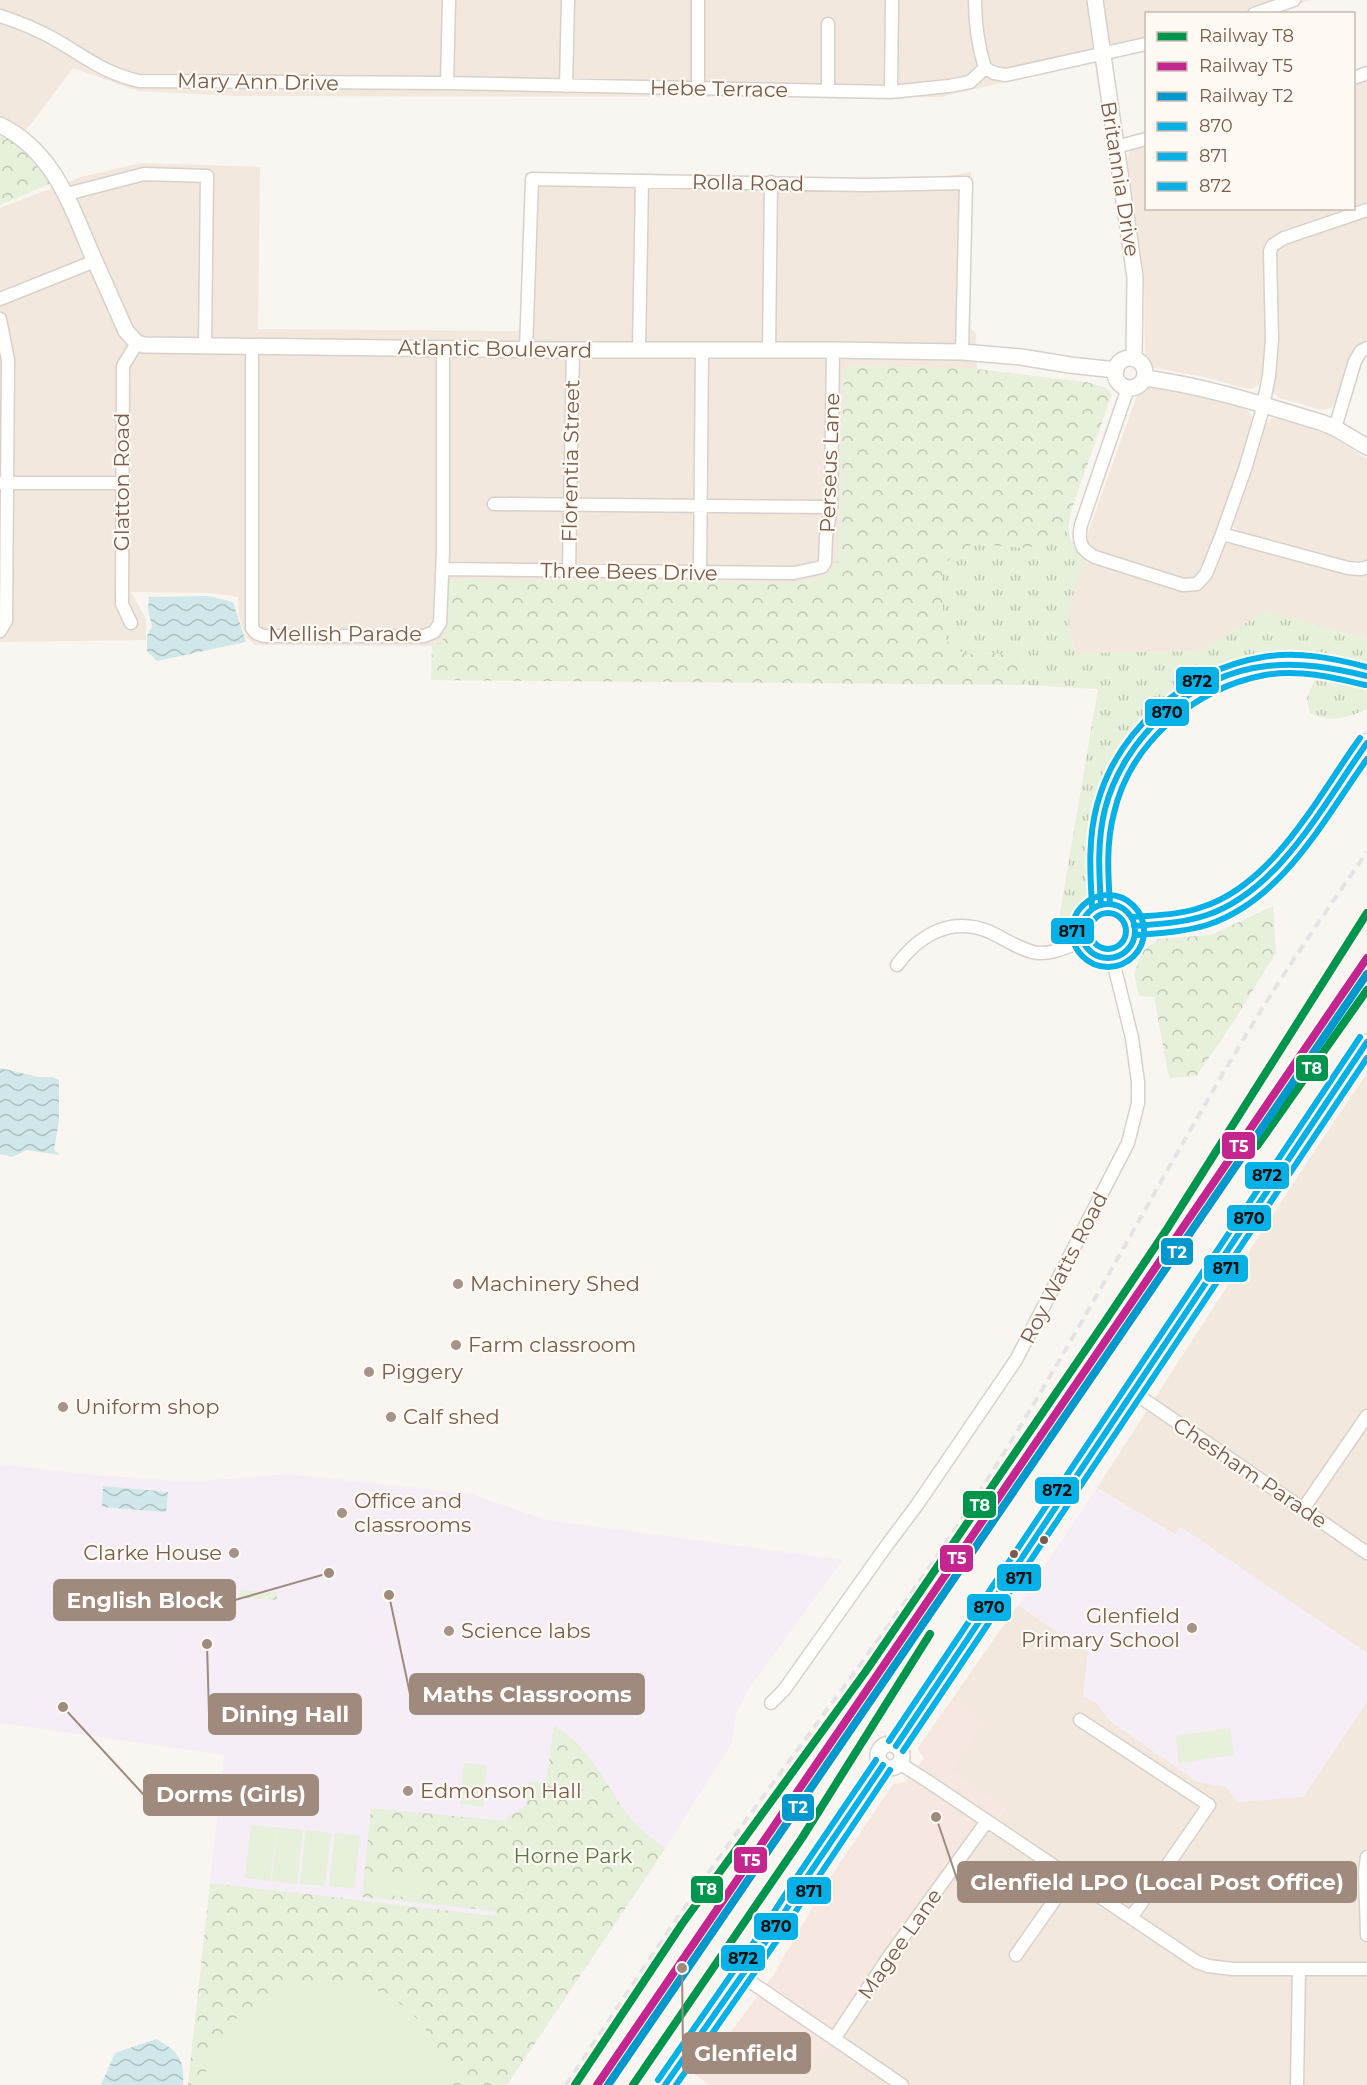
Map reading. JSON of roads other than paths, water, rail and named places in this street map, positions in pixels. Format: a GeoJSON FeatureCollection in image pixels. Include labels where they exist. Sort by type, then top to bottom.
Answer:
{"type":"FeatureCollection","features":[{"type":"Feature","properties":{"kind":"main road"},"geometry":{"type":"LineString","coordinates":[[1101,905],[1098,861],[1109,797],[1126,760],[1154,724],[1194,692],[1244,671],[1293,664],[1340,669],[1367,676]]}},
{"type":"Feature","properties":{"kind":"main road"},"geometry":{"type":"LineString","coordinates":[[1134,926],[1182,921],[1215,912],[1248,894],[1287,857],[1367,743]]}},
{"type":"Feature","properties":{"kind":"main road"},"geometry":{"type":"LineString","coordinates":[[1101,905],[1113,905],[1123,909],[1130,916],[1134,926],[1134,936],[1130,946],[1122,953],[1112,957],[1102,957],[1092,953],[1083,941],[1081,930],[1083,920],[1089,912],[1101,905]]}},
{"type":"Feature","properties":{"kind":"street"},"geometry":{"type":"LineString","coordinates":[[447,83],[449,0]]}},
{"type":"Feature","properties":{"kind":"street"},"geometry":{"type":"LineString","coordinates":[[566,86],[568,0]]}},
{"type":"Feature","properties":{"kind":"street"},"geometry":{"type":"LineString","coordinates":[[698,0],[698,89]]}},
{"type":"Feature","properties":{"kind":"street"},"geometry":{"type":"LineString","coordinates":[[891,92],[892,0]]}},
{"type":"Feature","properties":{"kind":"street"},"geometry":{"type":"LineString","coordinates":[[975,0],[975,19],[980,52],[986,68],[994,73],[1006,75],[1145,44]]}},
{"type":"Feature","properties":{"kind":"street","name":"Britannia Drive"},"geometry":{"type":"LineString","coordinates":[[1095,0],[1135,277],[1134,359]]}},
{"type":"Feature","properties":{"kind":"street"},"geometry":{"type":"LineString","coordinates":[[1260,12],[1294,0]]}},
{"type":"Feature","properties":{"kind":"street","name":"Mary Ann Drive"},"geometry":{"type":"LineString","coordinates":[[0,16],[44,34],[97,66],[119,76],[139,81],[447,83]]}},
{"type":"Feature","properties":{"kind":"street"},"geometry":{"type":"LineString","coordinates":[[828,24],[828,91]]}},
{"type":"Feature","properties":{"kind":"street","name":"Hebe Terrace"},"geometry":{"type":"LineString","coordinates":[[447,83],[891,92],[970,82],[986,68]]}},
{"type":"Feature","properties":{"kind":"street"},"geometry":{"type":"LineString","coordinates":[[0,125],[17,134],[31,146],[54,172],[67,194],[126,331],[137,343]]}},
{"type":"Feature","properties":{"kind":"street"},"geometry":{"type":"LineString","coordinates":[[1116,147],[1145,139]]}},
{"type":"Feature","properties":{"kind":"street"},"geometry":{"type":"LineString","coordinates":[[67,194],[144,174],[207,176],[205,347]]}},
{"type":"Feature","properties":{"kind":"street","name":"Rolla Road"},"geometry":{"type":"LineString","coordinates":[[526,350],[532,179],[866,185],[966,183],[962,352]]}},
{"type":"Feature","properties":{"kind":"street"},"geometry":{"type":"LineString","coordinates":[[639,350],[642,182]]}},
{"type":"Feature","properties":{"kind":"street"},"geometry":{"type":"LineString","coordinates":[[769,351],[771,182]]}},
{"type":"Feature","properties":{"kind":"street"},"geometry":{"type":"LineString","coordinates":[[1128,388],[1078,536],[1087,554],[1095,558],[1190,586],[1197,584],[1203,580],[1222,534],[1256,435],[1263,405],[1269,376],[1272,340],[1270,251],[1273,245],[1284,238],[1367,210]]}},
{"type":"Feature","properties":{"kind":"street"},"geometry":{"type":"LineString","coordinates":[[0,299],[95,261]]}},
{"type":"Feature","properties":{"kind":"street"},"geometry":{"type":"LineString","coordinates":[[0,319],[9,360],[4,483],[3,626]]}},
{"type":"Feature","properties":{"kind":"street","name":"Atlantic Boulevard"},"geometry":{"type":"LineString","coordinates":[[137,343],[153,346],[205,347],[962,352],[1021,357],[1116,370]]}},
{"type":"Feature","properties":{"kind":"street","name":"Glatton Road"},"geometry":{"type":"LineString","coordinates":[[131,623],[122,604],[123,366],[137,343]]}},
{"type":"Feature","properties":{"kind":"street","name":"Mellish Parade"},"geometry":{"type":"LineString","coordinates":[[252,347],[252,628],[256,633],[264,636],[424,636],[434,632],[440,623],[443,569],[443,348]]}},
{"type":"Feature","properties":{"kind":"street"},"geometry":{"type":"LineString","coordinates":[[1335,428],[1355,361],[1361,351],[1367,348]]}},
{"type":"Feature","properties":{"kind":"street","name":"Florentia Street"},"geometry":{"type":"LineString","coordinates":[[569,571],[573,350]]}},
{"type":"Feature","properties":{"kind":"street","name":"Perseus Lane"},"geometry":{"type":"LineString","coordinates":[[814,569],[822,567],[825,562],[826,536],[831,507],[833,350]]}},
{"type":"Feature","properties":{"kind":"street"},"geometry":{"type":"LineString","coordinates":[[700,573],[702,351]]}},
{"type":"Feature","properties":{"kind":"street"},"geometry":{"type":"LineString","coordinates":[[1134,359],[1144,366],[1144,378],[1138,386],[1128,388],[1118,381],[1116,370],[1123,360],[1134,359]]}},
{"type":"Feature","properties":{"kind":"street"},"geometry":{"type":"LineString","coordinates":[[1144,378],[1170,381],[1263,405],[1335,428],[1367,447]]}},
{"type":"Feature","properties":{"kind":"street"},"geometry":{"type":"LineString","coordinates":[[4,483],[123,483]]}},
{"type":"Feature","properties":{"kind":"street"},"geometry":{"type":"LineString","coordinates":[[494,504],[831,507]]}},
{"type":"Feature","properties":{"kind":"street"},"geometry":{"type":"LineString","coordinates":[[1222,534],[1348,568],[1367,567]]}},
{"type":"Feature","properties":{"kind":"street","name":"Three Bees Drive"},"geometry":{"type":"LineString","coordinates":[[443,569],[700,573],[794,573],[814,569]]}},
{"type":"Feature","properties":{"kind":"street"},"geometry":{"type":"LineString","coordinates":[[897,965],[921,939],[954,926],[967,926],[990,932],[1039,953],[1083,941]]}},
{"type":"Feature","properties":{"kind":"street","name":"Roy Watts Road"},"geometry":{"type":"LineString","coordinates":[[771,1703],[784,1690],[918,1505],[1016,1360],[1128,1143],[1138,1103],[1138,1082],[1132,1038],[1112,957]]}},
{"type":"Feature","properties":{"kind":"street"},"geometry":{"type":"LineString","coordinates":[[896,1746],[1367,1042]]}},
{"type":"Feature","properties":{"kind":"street","name":"Chesham Parade"},"geometry":{"type":"LineString","coordinates":[[1133,1392],[1367,1553]]}},
{"type":"Feature","properties":{"kind":"street"},"geometry":{"type":"LineString","coordinates":[[1303,1509],[1367,1416]]}},
{"type":"Feature","properties":{"kind":"street"},"geometry":{"type":"LineString","coordinates":[[1080,1720],[1209,1805],[1131,1918]]}},
{"type":"Feature","properties":{"kind":"street"},"geometry":{"type":"LineString","coordinates":[[887,1744],[896,1746],[902,1754],[899,1763],[890,1768],[883,1766],[879,1760],[879,1750],[887,1744]]}},
{"type":"Feature","properties":{"kind":"street"},"geometry":{"type":"LineString","coordinates":[[899,1763],[1187,1956],[1208,1966],[1233,1969],[1367,1969]]}},
{"type":"Feature","properties":{"kind":"street"},"geometry":{"type":"LineString","coordinates":[[665,2085],[742,1976],[883,1766]]}},
{"type":"Feature","properties":{"kind":"street","name":"Magee Lane"},"geometry":{"type":"LineString","coordinates":[[834,2039],[888,1958],[987,1821]]}},
{"type":"Feature","properties":{"kind":"street"},"geometry":{"type":"LineString","coordinates":[[1367,1857],[1365,1872],[1367,1935]]}},
{"type":"Feature","properties":{"kind":"street"},"geometry":{"type":"LineString","coordinates":[[1016,1955],[1070,1878]]}},
{"type":"Feature","properties":{"kind":"street"},"geometry":{"type":"LineString","coordinates":[[1297,2085],[1299,1969]]}},
{"type":"Feature","properties":{"kind":"street"},"geometry":{"type":"LineString","coordinates":[[742,1976],[902,2085]]}},
{"type":"Feature","properties":{"kind":"water"},"geometry":{"type":"Polygon","coordinates":[[[208,596],[233,602],[246,642],[157,661],[147,651],[147,636],[152,626],[148,610],[149,597],[208,596]]]}},
{"type":"Feature","properties":{"kind":"water"},"geometry":{"type":"Polygon","coordinates":[[[0,1068],[59,1080],[59,1121],[54,1150],[60,1155],[27,1150],[12,1157],[0,1154],[0,1068]]]}},
{"type":"Feature","properties":{"kind":"water"},"geometry":{"type":"Polygon","coordinates":[[[103,1486],[168,1492],[166,1512],[102,1507],[103,1486]]]}},
{"type":"Feature","properties":{"kind":"water"},"geometry":{"type":"Polygon","coordinates":[[[156,2039],[175,2052],[181,2062],[183,2085],[101,2085],[115,2053],[156,2039]]]}},
{"type":"Feature","properties":{"kind":"railway"},"geometry":{"type":"LineString","coordinates":[[566,2085],[714,1865],[891,1621],[980,1491],[1047,1382],[1252,1025],[1367,852]]}},
{"type":"Feature","properties":{"kind":"rail line","name":"T8"},"geometry":{"type":"LineString","coordinates":[[575,2085],[682,1924],[866,1671],[1106,1320],[1167,1229],[1367,913]]}},
{"type":"Feature","properties":{"kind":"rail line","name":"T5"},"geometry":{"type":"LineString","coordinates":[[597,2085],[1367,958]]}},
{"type":"Feature","properties":{"kind":"rail line","name":"T2"},"geometry":{"type":"LineString","coordinates":[[608,2085],[1367,974]]}},
{"type":"Feature","properties":{"kind":"rail line","name":"T8"},"geometry":{"type":"LineString","coordinates":[[1257,1146],[1367,990]]}},
{"type":"Feature","properties":{"kind":"rail line","name":"T8"},"geometry":{"type":"LineString","coordinates":[[633,2085],[802,1838],[930,1634]]}},
{"type":"Feature","properties":{"kind":"place","name":"Machinery Shed"},"geometry":{"type":"Point","coordinates":[458,1284]}},
{"type":"Feature","properties":{"kind":"place","name":"Farm classroom"},"geometry":{"type":"Point","coordinates":[456,1345]}},
{"type":"Feature","properties":{"kind":"place","name":"Piggery"},"geometry":{"type":"Point","coordinates":[369,1372]}},
{"type":"Feature","properties":{"kind":"place","name":"Uniform shop"},"geometry":{"type":"Point","coordinates":[63,1407]}},
{"type":"Feature","properties":{"kind":"place","name":"Calf shed"},"geometry":{"type":"Point","coordinates":[391,1417]}},
{"type":"Feature","properties":{"kind":"place","name":"Office and classrooms"},"geometry":{"type":"Point","coordinates":[342,1513]}},
{"type":"Feature","properties":{"kind":"place","name":"Clarke House"},"geometry":{"type":"Point","coordinates":[234,1553]}},
{"type":"Feature","properties":{"kind":"place","name":"English Block"},"geometry":{"type":"Point","coordinates":[329,1573]}},
{"type":"Feature","properties":{"kind":"place","name":"Maths Classrooms"},"geometry":{"type":"Point","coordinates":[389,1595]}},
{"type":"Feature","properties":{"kind":"place","name":"Glenfield Primary School"},"geometry":{"type":"Point","coordinates":[1192,1628]}},
{"type":"Feature","properties":{"kind":"place","name":"Science labs"},"geometry":{"type":"Point","coordinates":[449,1631]}},
{"type":"Feature","properties":{"kind":"place","name":"Dining Hall"},"geometry":{"type":"Point","coordinates":[207,1644]}},
{"type":"Feature","properties":{"kind":"place","name":"Dorms (Girls)"},"geometry":{"type":"Point","coordinates":[63,1707]}},
{"type":"Feature","properties":{"kind":"place","name":"Edmonson Hall"},"geometry":{"type":"Point","coordinates":[408,1791]}},
{"type":"Feature","properties":{"kind":"place","name":"Glenfield LPO (Local Post Office)"},"geometry":{"type":"Point","coordinates":[936,1817]}},
{"type":"Feature","properties":{"kind":"place","name":"Glenfield"},"geometry":{"type":"Point","coordinates":[682,1968]}},
{"type":"Feature","properties":{"kind":"park label","name":"Horne Park"},"geometry":{"type":"Point","coordinates":[573,1856]}}]}
